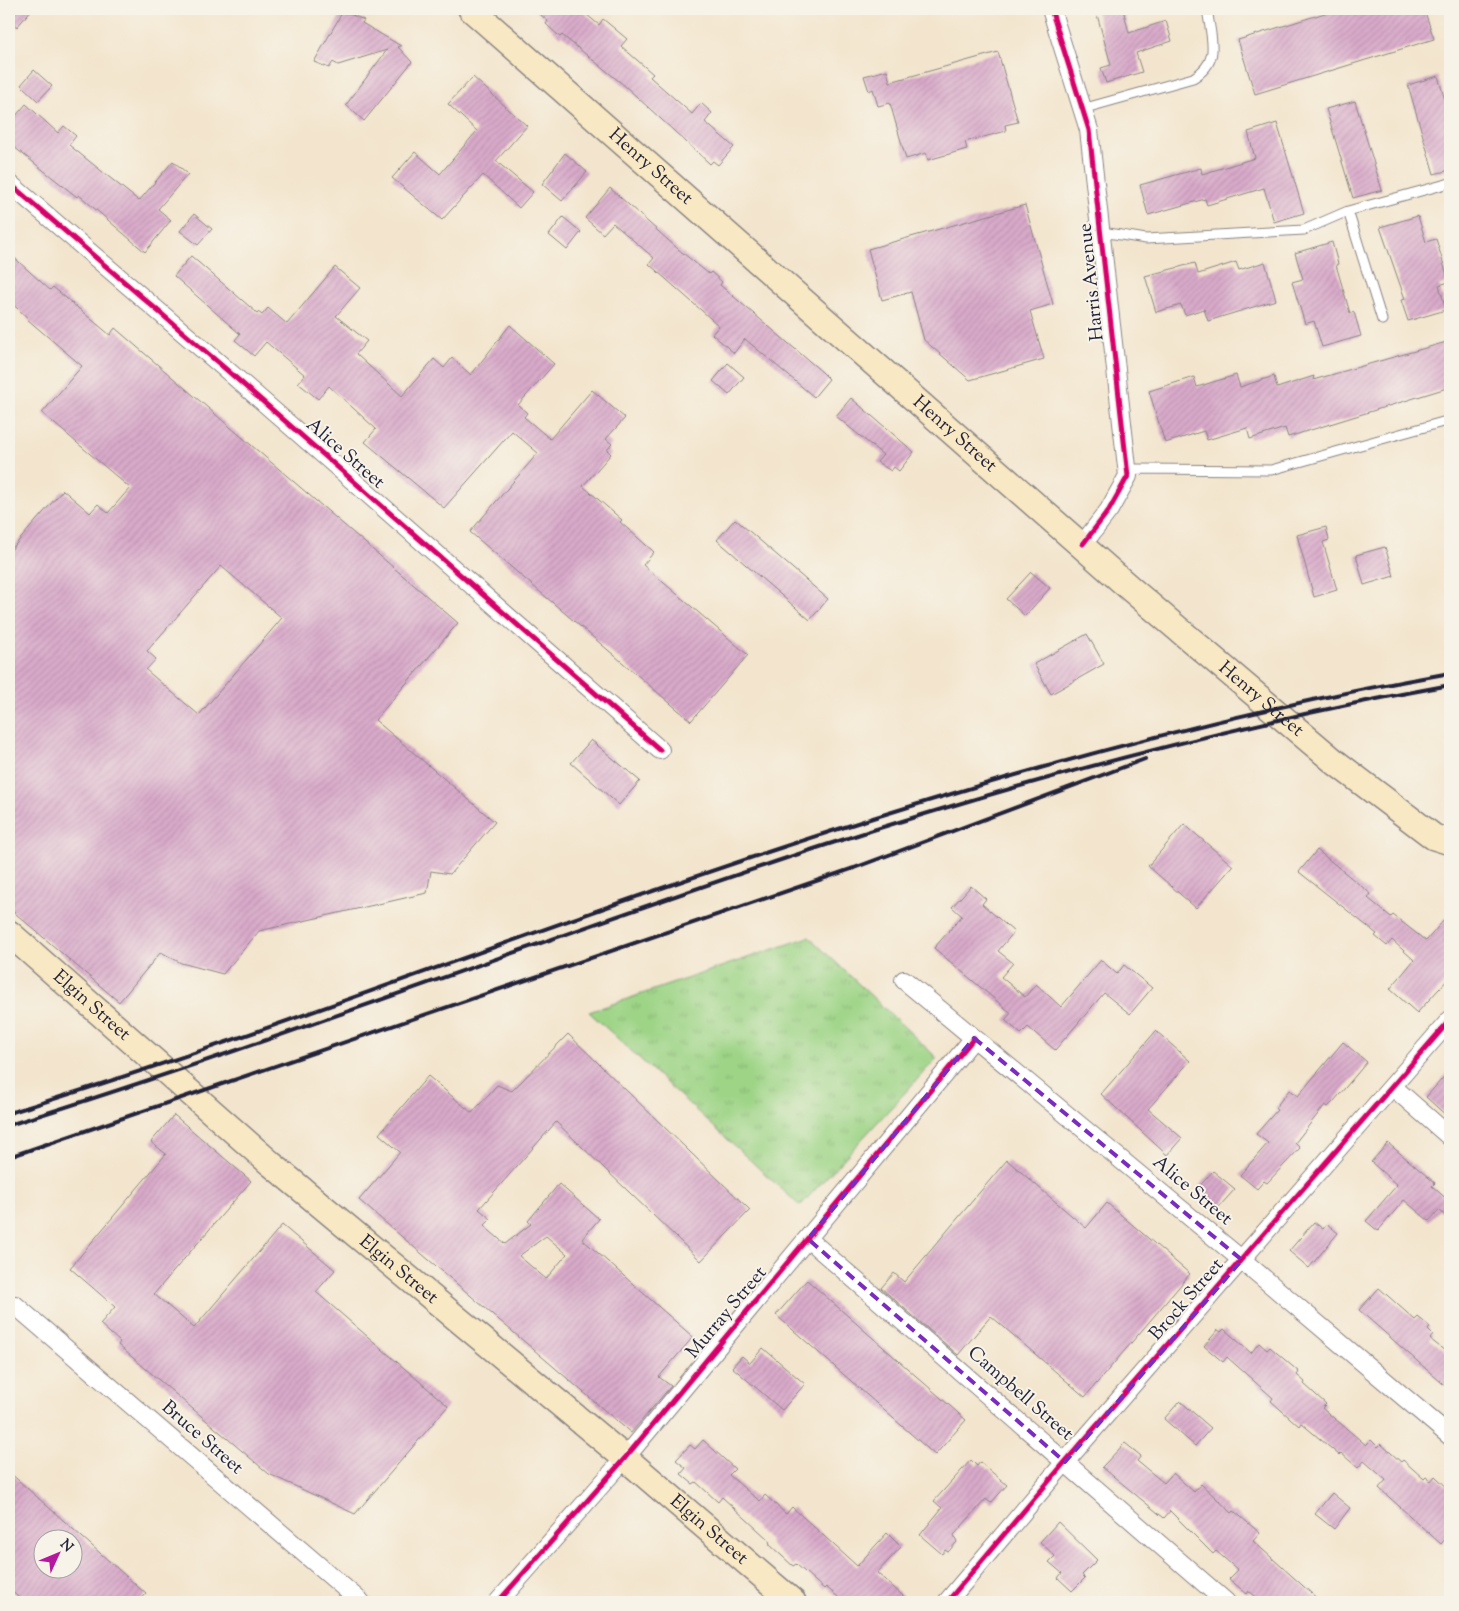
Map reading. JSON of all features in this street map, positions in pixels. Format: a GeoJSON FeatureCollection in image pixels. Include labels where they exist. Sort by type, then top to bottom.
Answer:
{"type":"FeatureCollection","features":[{"type":"Feature","properties":{"kind":"main road","name":"Henry Street"},"geometry":{"type":"LineString","coordinates":[[471,9],[1083,544],[1132,590],[1334,762],[1434,837],[1450,842]]}},
{"type":"Feature","properties":{"kind":"main road","name":"Elgin Street"},"geometry":{"type":"LineString","coordinates":[[9,933],[270,1163],[626,1458],[793,1602]]}},
{"type":"Feature","properties":{"kind":"street","name":"Harris Avenue"},"geometry":{"type":"LineString","coordinates":[[1051,9],[1089,130],[1128,476]]}},
{"type":"Feature","properties":{"kind":"street","name":"Alice Street"},"geometry":{"type":"LineString","coordinates":[[9,182],[228,370],[660,750]]}},
{"type":"Feature","properties":{"kind":"street"},"geometry":{"type":"LineString","coordinates":[[1083,544],[1109,510],[1128,476]]}},
{"type":"Feature","properties":{"kind":"street","name":"Alice Street"},"geometry":{"type":"LineString","coordinates":[[904,980],[1242,1260],[1450,1436]]}},
{"type":"Feature","properties":{"kind":"street","name":"Brock Street"},"geometry":{"type":"LineString","coordinates":[[948,1602],[1065,1462],[1450,1020]]}},
{"type":"Feature","properties":{"kind":"street","name":"Murray Street"},"geometry":{"type":"LineString","coordinates":[[498,1602],[626,1458],[974,1038]]}},
{"type":"Feature","properties":{"kind":"street"},"geometry":{"type":"LineString","coordinates":[[1393,1087],[1450,1137]]}},
{"type":"Feature","properties":{"kind":"street","name":"Campbell Street"},"geometry":{"type":"LineString","coordinates":[[808,1239],[1226,1602]]}},
{"type":"Feature","properties":{"kind":"street","name":"Bruce Street"},"geometry":{"type":"LineString","coordinates":[[15,1305],[361,1602]]}},
{"type":"Feature","properties":{"kind":"lane"},"geometry":{"type":"LineString","coordinates":[[1082,110],[1193,78],[1205,70],[1213,57],[1208,15],[1211,9]]}},
{"type":"Feature","properties":{"kind":"lane"},"geometry":{"type":"LineString","coordinates":[[1102,232],[1146,239],[1304,230],[1348,211],[1450,183]]}},
{"type":"Feature","properties":{"kind":"lane"},"geometry":{"type":"LineString","coordinates":[[1348,211],[1382,320]]}},
{"type":"Feature","properties":{"kind":"lane"},"geometry":{"type":"LineString","coordinates":[[1128,476],[1136,469],[1271,470],[1450,420]]}},
{"type":"Feature","properties":{"kind":"highlighted area"},"geometry":{"type":"Polygon","coordinates":[[[974,1038],[1242,1260],[1065,1462],[808,1239],[974,1038]]]}},
{"type":"Feature","properties":{"kind":"green space"},"geometry":{"type":"Polygon","coordinates":[[[809,937],[937,1058],[800,1206],[589,1012],[809,937]]]}},
{"type":"Feature","properties":{"kind":"building"},"geometry":{"type":"Polygon","coordinates":[[[9,9],[32,9],[17,27],[9,21],[9,9]]]}},
{"type":"Feature","properties":{"kind":"building"},"geometry":{"type":"Polygon","coordinates":[[[534,9],[580,9],[599,25],[603,19],[627,39],[621,46],[653,74],[650,77],[692,114],[701,103],[712,113],[705,122],[734,147],[718,165],[713,161],[710,164],[625,86],[562,35],[560,37],[546,24],[548,21],[534,9]]]}},
{"type":"Feature","properties":{"kind":"building"},"geometry":{"type":"Polygon","coordinates":[[[1123,9],[1129,33],[1166,21],[1172,41],[1136,53],[1142,72],[1106,83],[1101,68],[1111,65],[1096,11],[1123,9]]]}},
{"type":"Feature","properties":{"kind":"building"},"geometry":{"type":"Polygon","coordinates":[[[1338,9],[1424,9],[1434,39],[1255,94],[1238,40],[1338,9]]]}},
{"type":"Feature","properties":{"kind":"building"},"geometry":{"type":"Polygon","coordinates":[[[343,11],[364,20],[362,23],[401,46],[398,47],[412,62],[364,121],[346,105],[387,50],[338,65],[333,62],[329,68],[314,62],[343,11]]]}},
{"type":"Feature","properties":{"kind":"building"},"geometry":{"type":"Polygon","coordinates":[[[998,52],[1018,122],[1005,125],[1006,131],[965,142],[967,149],[928,160],[926,153],[906,159],[890,103],[878,106],[873,89],[869,91],[864,76],[887,70],[890,82],[998,52]]]}},
{"type":"Feature","properties":{"kind":"building"},"geometry":{"type":"Polygon","coordinates":[[[34,70],[52,86],[38,101],[21,85],[34,70]]]}},
{"type":"Feature","properties":{"kind":"building"},"geometry":{"type":"Polygon","coordinates":[[[1438,76],[1450,118],[1450,170],[1434,174],[1408,85],[1438,76]]]}},
{"type":"Feature","properties":{"kind":"building"},"geometry":{"type":"Polygon","coordinates":[[[473,77],[527,126],[496,161],[533,192],[519,208],[483,175],[442,220],[392,178],[415,152],[440,174],[477,131],[448,104],[473,77]]]}},
{"type":"Feature","properties":{"kind":"building"},"geometry":{"type":"Polygon","coordinates":[[[1355,101],[1382,190],[1353,198],[1326,109],[1355,101]]]}},
{"type":"Feature","properties":{"kind":"building"},"geometry":{"type":"Polygon","coordinates":[[[26,104],[58,133],[64,126],[76,136],[69,145],[139,201],[173,161],[188,174],[158,209],[171,220],[145,252],[79,195],[77,197],[9,143],[9,124],[26,104]]]}},
{"type":"Feature","properties":{"kind":"building"},"geometry":{"type":"Polygon","coordinates":[[[1277,123],[1304,213],[1274,222],[1264,188],[1207,205],[1205,199],[1148,215],[1140,185],[1201,168],[1202,174],[1255,158],[1248,132],[1277,123]]]}},
{"type":"Feature","properties":{"kind":"building"},"geometry":{"type":"Polygon","coordinates":[[[565,153],[587,172],[562,201],[542,184],[565,153]]]}},
{"type":"Feature","properties":{"kind":"building"},"geometry":{"type":"Polygon","coordinates":[[[610,188],[678,249],[709,274],[711,272],[722,282],[720,285],[829,379],[814,397],[745,339],[734,353],[712,334],[719,326],[649,264],[654,258],[613,223],[603,234],[585,218],[610,188]]]}},
{"type":"Feature","properties":{"kind":"building"},"geometry":{"type":"Polygon","coordinates":[[[1025,205],[1053,304],[1030,311],[1044,359],[970,380],[924,340],[911,292],[882,300],[868,249],[1025,205]]]}},
{"type":"Feature","properties":{"kind":"building"},"geometry":{"type":"Polygon","coordinates":[[[194,214],[212,229],[198,245],[180,231],[194,214]]]}},
{"type":"Feature","properties":{"kind":"building"},"geometry":{"type":"Polygon","coordinates":[[[1418,216],[1426,242],[1436,239],[1449,282],[1439,285],[1446,310],[1408,321],[1401,300],[1405,299],[1380,227],[1418,216]]]}},
{"type":"Feature","properties":{"kind":"building"},"geometry":{"type":"Polygon","coordinates":[[[563,217],[581,232],[567,250],[549,235],[563,217]]]}},
{"type":"Feature","properties":{"kind":"building"},"geometry":{"type":"Polygon","coordinates":[[[1332,242],[1338,264],[1336,265],[1350,313],[1354,312],[1361,336],[1322,347],[1314,321],[1305,324],[1292,282],[1303,279],[1295,253],[1332,242]]]}},
{"type":"Feature","properties":{"kind":"building"},"geometry":{"type":"Polygon","coordinates":[[[9,253],[50,290],[53,287],[110,335],[115,328],[458,623],[375,720],[495,822],[450,874],[431,871],[427,893],[259,931],[223,974],[181,963],[161,952],[119,1002],[9,908],[9,552],[63,490],[90,513],[98,504],[108,513],[130,488],[42,413],[82,366],[9,301],[9,253]],[[221,566],[147,651],[156,659],[146,670],[199,715],[282,618],[221,566]]]}},
{"type":"Feature","properties":{"kind":"building"},"geometry":{"type":"Polygon","coordinates":[[[191,256],[257,313],[262,315],[268,308],[287,324],[335,267],[360,288],[336,316],[367,341],[356,354],[402,396],[434,359],[444,368],[452,358],[471,375],[510,325],[554,364],[518,405],[527,413],[524,417],[550,439],[592,390],[625,418],[606,439],[612,444],[607,450],[611,454],[583,486],[622,520],[620,522],[654,552],[643,565],[748,655],[691,721],[470,532],[538,453],[512,431],[444,508],[365,442],[376,429],[329,386],[318,399],[298,383],[305,375],[266,342],[254,356],[235,340],[240,334],[174,276],[191,256]]]}},
{"type":"Feature","properties":{"kind":"building"},"geometry":{"type":"Polygon","coordinates":[[[1236,262],[1239,270],[1265,262],[1276,300],[1208,321],[1204,309],[1185,315],[1181,305],[1156,312],[1145,276],[1195,263],[1198,274],[1236,262]]]}},
{"type":"Feature","properties":{"kind":"building"},"geometry":{"type":"Polygon","coordinates":[[[1450,341],[1450,387],[1288,437],[1285,428],[1250,439],[1247,428],[1207,440],[1204,431],[1165,443],[1149,391],[1194,377],[1197,387],[1236,375],[1240,387],[1274,376],[1277,388],[1314,376],[1313,380],[1450,341]]]}},
{"type":"Feature","properties":{"kind":"building"},"geometry":{"type":"Polygon","coordinates":[[[728,363],[744,377],[729,395],[713,381],[728,363]]]}},
{"type":"Feature","properties":{"kind":"building"},"geometry":{"type":"Polygon","coordinates":[[[851,398],[914,452],[899,471],[894,467],[891,471],[877,462],[883,455],[836,416],[851,398]]]}},
{"type":"Feature","properties":{"kind":"building"},"geometry":{"type":"Polygon","coordinates":[[[735,519],[828,599],[810,620],[717,540],[735,519]]]}},
{"type":"Feature","properties":{"kind":"building"},"geometry":{"type":"Polygon","coordinates":[[[1326,527],[1329,540],[1323,542],[1337,590],[1314,597],[1297,535],[1326,527]]]}},
{"type":"Feature","properties":{"kind":"building"},"geometry":{"type":"Polygon","coordinates":[[[1385,547],[1394,576],[1364,585],[1356,555],[1385,547]]]}},
{"type":"Feature","properties":{"kind":"building"},"geometry":{"type":"Polygon","coordinates":[[[1031,572],[1050,588],[1025,616],[1006,599],[1031,572]]]}},
{"type":"Feature","properties":{"kind":"building"},"geometry":{"type":"Polygon","coordinates":[[[1087,634],[1104,664],[1051,694],[1034,664],[1087,634]]]}},
{"type":"Feature","properties":{"kind":"building"},"geometry":{"type":"Polygon","coordinates":[[[591,740],[640,781],[619,805],[571,763],[591,740]]]}},
{"type":"Feature","properties":{"kind":"building"},"geometry":{"type":"Polygon","coordinates":[[[1184,824],[1233,866],[1196,908],[1148,866],[1184,824]]]}},
{"type":"Feature","properties":{"kind":"building"},"geometry":{"type":"Polygon","coordinates":[[[1317,850],[1371,894],[1368,898],[1391,917],[1393,915],[1426,941],[1450,913],[1450,977],[1417,1013],[1390,989],[1414,960],[1392,940],[1387,946],[1375,936],[1377,934],[1299,872],[1317,850]]]}},
{"type":"Feature","properties":{"kind":"building"},"geometry":{"type":"Polygon","coordinates":[[[971,886],[986,899],[982,904],[1014,932],[998,951],[1013,963],[1001,977],[1025,997],[1036,984],[1061,1007],[1101,960],[1117,974],[1124,965],[1152,988],[1130,1014],[1104,993],[1055,1050],[1028,1027],[1021,1034],[1005,1020],[1011,1013],[934,948],[962,916],[952,907],[971,886]]]}},
{"type":"Feature","properties":{"kind":"building"},"geometry":{"type":"Polygon","coordinates":[[[1156,1031],[1190,1061],[1148,1109],[1182,1138],[1167,1155],[1101,1094],[1156,1031]]]}},
{"type":"Feature","properties":{"kind":"building"},"geometry":{"type":"Polygon","coordinates":[[[568,1034],[750,1210],[701,1261],[556,1122],[479,1209],[491,1219],[484,1226],[505,1244],[531,1224],[528,1221],[559,1184],[599,1219],[582,1239],[693,1337],[659,1377],[671,1386],[631,1433],[359,1200],[400,1152],[379,1134],[428,1076],[472,1113],[497,1085],[512,1091],[568,1034]],[[546,1236],[519,1256],[546,1279],[567,1254],[546,1236]]]}},
{"type":"Feature","properties":{"kind":"building"},"geometry":{"type":"Polygon","coordinates":[[[1343,1042],[1367,1062],[1334,1101],[1328,1107],[1325,1105],[1295,1143],[1300,1148],[1267,1183],[1264,1181],[1257,1189],[1240,1175],[1268,1143],[1256,1134],[1277,1110],[1275,1108],[1289,1090],[1298,1096],[1343,1042]]]}},
{"type":"Feature","properties":{"kind":"building"},"geometry":{"type":"Polygon","coordinates":[[[1450,1070],[1450,1119],[1426,1097],[1450,1070]]]}},
{"type":"Feature","properties":{"kind":"building"},"geometry":{"type":"Polygon","coordinates":[[[174,1115],[251,1181],[154,1294],[194,1328],[282,1225],[335,1270],[316,1292],[448,1406],[355,1514],[269,1474],[118,1345],[120,1342],[100,1324],[115,1307],[70,1268],[166,1154],[151,1142],[174,1115]]]}},
{"type":"Feature","properties":{"kind":"building"},"geometry":{"type":"Polygon","coordinates":[[[1388,1143],[1435,1183],[1432,1186],[1450,1202],[1450,1220],[1439,1210],[1429,1221],[1404,1200],[1378,1231],[1366,1221],[1397,1185],[1371,1162],[1388,1143]]]}},
{"type":"Feature","properties":{"kind":"building"},"geometry":{"type":"Polygon","coordinates":[[[1007,1160],[1086,1228],[1107,1203],[1190,1274],[1085,1397],[991,1316],[958,1355],[881,1288],[894,1273],[904,1282],[1007,1160]]]}},
{"type":"Feature","properties":{"kind":"building"},"geometry":{"type":"Polygon","coordinates":[[[1213,1171],[1235,1189],[1218,1208],[1197,1189],[1213,1171]]]}},
{"type":"Feature","properties":{"kind":"building"},"geometry":{"type":"Polygon","coordinates":[[[1314,1222],[1323,1229],[1327,1224],[1338,1233],[1309,1268],[1289,1251],[1314,1222]]]}},
{"type":"Feature","properties":{"kind":"building"},"geometry":{"type":"Polygon","coordinates":[[[807,1280],[966,1420],[935,1455],[776,1315],[807,1280]]]}},
{"type":"Feature","properties":{"kind":"building"},"geometry":{"type":"Polygon","coordinates":[[[1379,1288],[1415,1320],[1418,1317],[1430,1327],[1428,1330],[1433,1335],[1430,1339],[1450,1355],[1450,1390],[1359,1310],[1379,1288]]]}},
{"type":"Feature","properties":{"kind":"building"},"geometry":{"type":"Polygon","coordinates":[[[1224,1329],[1251,1353],[1259,1343],[1267,1350],[1270,1347],[1299,1372],[1297,1375],[1305,1382],[1304,1384],[1326,1404],[1322,1408],[1366,1445],[1371,1440],[1378,1447],[1381,1444],[1424,1479],[1426,1477],[1431,1481],[1435,1476],[1450,1490],[1450,1533],[1441,1544],[1379,1488],[1386,1480],[1364,1461],[1358,1468],[1341,1453],[1339,1455],[1301,1423],[1299,1426],[1271,1401],[1273,1398],[1227,1357],[1223,1362],[1204,1346],[1218,1330],[1221,1332],[1224,1329]]]}},
{"type":"Feature","properties":{"kind":"building"},"geometry":{"type":"Polygon","coordinates":[[[763,1348],[805,1384],[782,1410],[732,1367],[742,1356],[750,1363],[763,1348]]]}},
{"type":"Feature","properties":{"kind":"building"},"geometry":{"type":"Polygon","coordinates":[[[1180,1401],[1211,1428],[1195,1446],[1164,1419],[1180,1401]]]}},
{"type":"Feature","properties":{"kind":"building"},"geometry":{"type":"Polygon","coordinates":[[[703,1440],[735,1469],[729,1475],[751,1494],[760,1501],[765,1495],[786,1514],[792,1507],[857,1566],[887,1533],[901,1547],[877,1573],[910,1602],[844,1602],[826,1587],[824,1589],[796,1564],[793,1566],[770,1545],[769,1540],[722,1497],[718,1502],[696,1482],[693,1484],[681,1474],[686,1468],[676,1460],[690,1445],[695,1449],[703,1440]]]}},
{"type":"Feature","properties":{"kind":"building"},"geometry":{"type":"Polygon","coordinates":[[[1125,1443],[1141,1456],[1137,1461],[1164,1483],[1173,1473],[1194,1492],[1201,1484],[1232,1513],[1234,1511],[1260,1533],[1253,1541],[1321,1602],[1262,1602],[1249,1591],[1247,1594],[1229,1579],[1238,1570],[1216,1551],[1213,1554],[1170,1511],[1164,1518],[1102,1467],[1125,1443]]]}},
{"type":"Feature","properties":{"kind":"building"},"geometry":{"type":"Polygon","coordinates":[[[971,1460],[977,1466],[980,1462],[1007,1485],[991,1503],[986,1499],[954,1535],[957,1542],[948,1552],[945,1550],[942,1554],[920,1535],[942,1508],[934,1501],[971,1460]]]}},
{"type":"Feature","properties":{"kind":"building"},"geometry":{"type":"Polygon","coordinates":[[[9,1472],[72,1528],[32,1528],[32,1578],[82,1578],[82,1537],[146,1594],[139,1602],[24,1602],[9,1589],[9,1472]]]}},
{"type":"Feature","properties":{"kind":"building"},"geometry":{"type":"Polygon","coordinates":[[[1332,1493],[1350,1508],[1334,1529],[1315,1514],[1332,1493]]]}},
{"type":"Feature","properties":{"kind":"building"},"geometry":{"type":"Polygon","coordinates":[[[1058,1522],[1097,1560],[1082,1575],[1085,1578],[1072,1591],[1058,1578],[1062,1573],[1049,1562],[1055,1556],[1040,1542],[1058,1522]]]}},
{"type":"Feature","properties":{"kind":"railway"},"geometry":{"type":"LineString","coordinates":[[9,1113],[316,1011],[724,867],[980,785],[1214,722],[1292,704],[1450,673]]}},
{"type":"Feature","properties":{"kind":"railway"},"geometry":{"type":"LineString","coordinates":[[9,1125],[316,1023],[724,879],[903,821],[1135,754],[1292,717],[1450,685]]}},
{"type":"Feature","properties":{"kind":"railway"},"geometry":{"type":"LineString","coordinates":[[9,1157],[854,868],[1145,759]]}},
{"type":"Feature","properties":{"kind":"cycle path"},"geometry":{"type":"LineString","coordinates":[[1051,9],[1089,130],[1128,476],[1109,510],[1083,544]]}},
{"type":"Feature","properties":{"kind":"cycle path"},"geometry":{"type":"LineString","coordinates":[[9,183],[228,371],[660,750]]}},
{"type":"Feature","properties":{"kind":"cycle path"},"geometry":{"type":"LineString","coordinates":[[947,1602],[1065,1462],[1450,1020]]}},
{"type":"Feature","properties":{"kind":"cycle path"},"geometry":{"type":"LineString","coordinates":[[498,1602],[625,1458],[974,1038]]}}]}
